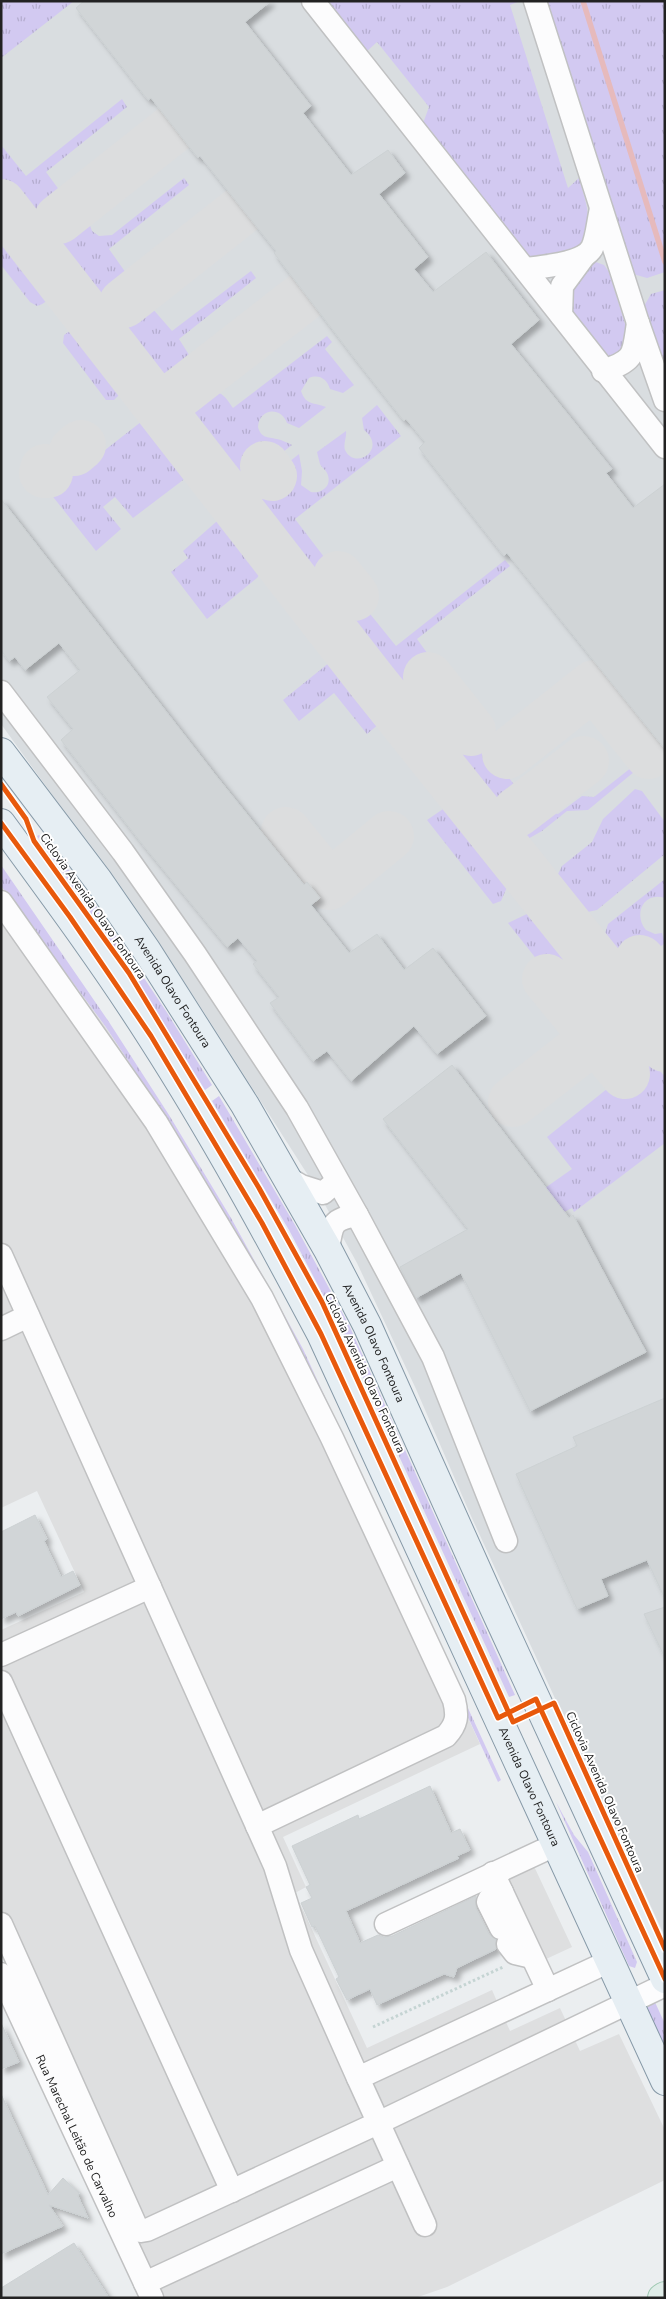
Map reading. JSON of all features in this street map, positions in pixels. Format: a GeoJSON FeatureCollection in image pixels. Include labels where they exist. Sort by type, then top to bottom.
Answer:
{"type":"FeatureCollection","features":[{"type":"Feature","properties":{"kind":"main road","name":"Avenida Olavo Fontoura"},"geometry":{"type":"LineString","coordinates":[[1,752],[98,880],[147,951],[240,1097],[328,1250],[367,1325],[665,1979]]}},
{"type":"Feature","properties":{"kind":"main road","name":"Avenida Olavo Fontoura"},"geometry":{"type":"LineString","coordinates":[[1,823],[70,917],[151,1036],[262,1223],[321,1334],[665,2081]]}},
{"type":"Feature","properties":{"kind":"main road"},"geometry":{"type":"LineString","coordinates":[[518,1761],[528,1764],[544,1761],[553,1754],[558,1746]]}},
{"type":"Feature","properties":{"kind":"main road"},"geometry":{"type":"LineString","coordinates":[[541,1810],[554,1797],[559,1795],[573,1794],[581,1798]]}},
{"type":"Feature","properties":{"kind":"main road"},"geometry":{"type":"LineString","coordinates":[[655,2298],[665,2286]]}},
{"type":"Feature","properties":{"kind":"street"},"geometry":{"type":"LineString","coordinates":[[313,1],[525,269],[603,371],[665,447]]}},
{"type":"Feature","properties":{"kind":"street"},"geometry":{"type":"LineString","coordinates":[[535,1],[638,323],[665,400]]}},
{"type":"Feature","properties":{"kind":"street"},"geometry":{"type":"LineString","coordinates":[[560,314],[562,286],[592,248],[601,208]]}},
{"type":"Feature","properties":{"kind":"street"},"geometry":{"type":"LineString","coordinates":[[525,269],[556,266],[585,255]]}},
{"type":"Feature","properties":{"kind":"street"},"geometry":{"type":"LineString","coordinates":[[603,371],[624,364],[633,351],[638,323]]}},
{"type":"Feature","properties":{"kind":"street"},"geometry":{"type":"LineString","coordinates":[[1,692],[123,852],[196,954],[297,1108],[433,1357],[506,1542]]}},
{"type":"Feature","properties":{"kind":"street"},"geometry":{"type":"LineString","coordinates":[[1,902],[156,1122],[262,1298],[332,1438],[454,1700],[457,1712],[456,1720],[453,1728],[446,1736],[257,1826]]}},
{"type":"Feature","properties":{"kind":"street"},"geometry":{"type":"LineString","coordinates":[[286,1177],[301,1186],[324,1193],[337,1181]]}},
{"type":"Feature","properties":{"kind":"street"},"geometry":{"type":"LineString","coordinates":[[328,1250],[331,1226],[338,1219],[357,1215]]}},
{"type":"Feature","properties":{"kind":"street"},"geometry":{"type":"LineString","coordinates":[[1,1255],[280,1878],[301,1950],[425,2226]]}},
{"type":"Feature","properties":{"kind":"street"},"geometry":{"type":"LineString","coordinates":[[1,1329],[28,1316]]}},
{"type":"Feature","properties":{"kind":"street"},"geometry":{"type":"LineString","coordinates":[[1,1655],[150,1587]]}},
{"type":"Feature","properties":{"kind":"street"},"geometry":{"type":"LineString","coordinates":[[1,1682],[6,1708],[232,2191]]}},
{"type":"Feature","properties":{"kind":"street"},"geometry":{"type":"LineString","coordinates":[[386,1924],[498,1882],[557,1844]]}},
{"type":"Feature","properties":{"kind":"street"},"geometry":{"type":"LineString","coordinates":[[498,1882],[517,1946]]}},
{"type":"Feature","properties":{"kind":"street"},"geometry":{"type":"LineString","coordinates":[[498,1882],[488,1902],[548,1990]]}},
{"type":"Feature","properties":{"kind":"street"},"geometry":{"type":"LineString","coordinates":[[1,1924],[138,2229],[147,2230],[378,2123],[665,1985]]}},
{"type":"Feature","properties":{"kind":"street"},"geometry":{"type":"LineString","coordinates":[[358,2078],[610,1961]]}},
{"type":"Feature","properties":{"kind":"street","name":"Rua Marechal Leitão de Carvalho"},"geometry":{"type":"LineString","coordinates":[[1,1974],[148,2290]]}},
{"type":"Feature","properties":{"kind":"street"},"geometry":{"type":"LineString","coordinates":[[148,2290],[398,2166]]}},
{"type":"Feature","properties":{"kind":"path"},"geometry":{"type":"LineString","coordinates":[[374,2027],[517,1946]]}},
{"type":"Feature","properties":{"kind":"shaded area"},"geometry":{"type":"Polygon","coordinates":[[[1,1],[665,1],[665,1937],[357,1263],[313,1183],[152,933],[1,724],[1,1]]]}},
{"type":"Feature","properties":{"kind":"shaded area"},"geometry":{"type":"Polygon","coordinates":[[[1,886],[105,1026],[166,1118],[300,1351],[480,1744],[283,1837],[306,1887],[295,1893],[367,2048],[492,1990],[510,2031],[560,2008],[580,2051],[619,2034],[665,2130],[665,2180],[447,2287],[415,2298],[161,2298],[1,1941],[1,1630],[84,1592],[37,1491],[1,1508],[1,886]]]}},
{"type":"Feature","properties":{"kind":"shaded area"},"geometry":{"type":"Polygon","coordinates":[[[532,1862],[572,1947],[544,1960],[504,1875],[532,1862]]]}},
{"type":"Feature","properties":{"kind":"green space"},"geometry":{"type":"Polygon","coordinates":[[[1,1],[74,1],[1,58],[1,1]]]}},
{"type":"Feature","properties":{"kind":"green space"},"geometry":{"type":"Polygon","coordinates":[[[322,1],[520,1],[510,5],[568,188],[579,178],[585,199],[588,217],[587,226],[585,234],[573,253],[533,258],[527,255],[422,126],[429,107],[377,42],[364,54],[322,1]]]}},
{"type":"Feature","properties":{"kind":"green space"},"geometry":{"type":"Polygon","coordinates":[[[540,1],[665,1],[665,272],[647,278],[633,274],[540,1]]]}},
{"type":"Feature","properties":{"kind":"green space"},"geometry":{"type":"Polygon","coordinates":[[[122,99],[127,107],[46,172],[60,191],[62,200],[46,215],[27,219],[1,185],[1,145],[26,176],[122,99]]]}},
{"type":"Feature","properties":{"kind":"green space"},"geometry":{"type":"Polygon","coordinates":[[[184,178],[189,185],[109,249],[126,273],[125,278],[114,292],[103,298],[92,299],[52,249],[52,238],[55,234],[63,226],[79,218],[88,220],[92,231],[99,236],[112,235],[184,178]]]}},
{"type":"Feature","properties":{"kind":"green space"},"geometry":{"type":"Polygon","coordinates":[[[1,227],[52,292],[42,304],[37,306],[30,302],[1,265],[1,227]]]}},
{"type":"Feature","properties":{"kind":"green space"},"geometry":{"type":"Polygon","coordinates":[[[593,261],[604,265],[609,272],[630,340],[630,346],[609,360],[569,313],[568,286],[593,261]]]}},
{"type":"Feature","properties":{"kind":"green space"},"geometry":{"type":"Polygon","coordinates":[[[251,271],[256,278],[179,339],[191,358],[178,375],[157,380],[122,336],[125,324],[152,308],[172,331],[251,271]]]}},
{"type":"Feature","properties":{"kind":"green space"},"geometry":{"type":"Polygon","coordinates":[[[665,290],[665,376],[643,308],[651,294],[665,290]]]}},
{"type":"Feature","properties":{"kind":"green space"},"geometry":{"type":"Polygon","coordinates":[[[74,328],[81,328],[122,383],[121,393],[114,400],[106,400],[63,343],[64,335],[74,328]]]}},
{"type":"Feature","properties":{"kind":"green space"},"geometry":{"type":"Polygon","coordinates":[[[327,336],[332,342],[325,349],[354,385],[343,393],[330,389],[327,382],[322,378],[309,378],[301,391],[303,396],[311,403],[326,407],[299,428],[287,423],[280,414],[275,412],[266,413],[262,416],[258,427],[263,435],[292,445],[243,483],[236,482],[190,425],[189,415],[195,405],[204,396],[214,392],[223,396],[233,408],[327,336]]]}},
{"type":"Feature","properties":{"kind":"green space"},"geometry":{"type":"Polygon","coordinates":[[[377,405],[401,436],[295,519],[331,566],[330,577],[327,580],[315,581],[254,506],[250,497],[251,492],[299,454],[302,471],[301,485],[311,492],[319,492],[325,488],[329,481],[326,472],[320,464],[317,452],[346,431],[345,450],[350,456],[362,458],[367,455],[373,444],[364,430],[362,418],[377,405]]]}},
{"type":"Feature","properties":{"kind":"green space"},"geometry":{"type":"Polygon","coordinates":[[[146,418],[191,474],[133,518],[115,497],[103,507],[121,529],[96,551],[50,493],[146,418]]]}},
{"type":"Feature","properties":{"kind":"green space"},"geometry":{"type":"Polygon","coordinates":[[[227,521],[259,560],[263,570],[257,578],[207,619],[171,572],[188,558],[183,551],[216,522],[227,521]]]}},
{"type":"Feature","properties":{"kind":"green space"},"geometry":{"type":"Polygon","coordinates":[[[505,560],[510,566],[417,639],[430,657],[434,669],[427,679],[414,687],[398,684],[343,616],[348,604],[358,599],[396,646],[505,560]]]}},
{"type":"Feature","properties":{"kind":"green space"},"geometry":{"type":"Polygon","coordinates":[[[330,662],[379,724],[367,734],[334,693],[299,721],[283,700],[330,662]]]}},
{"type":"Feature","properties":{"kind":"green space"},"geometry":{"type":"Polygon","coordinates":[[[482,728],[491,734],[512,761],[502,769],[520,792],[507,800],[492,801],[456,755],[458,744],[464,736],[467,733],[482,728]]]}},
{"type":"Feature","properties":{"kind":"green space"},"geometry":{"type":"Polygon","coordinates":[[[660,745],[663,748],[588,810],[567,811],[542,831],[526,840],[522,838],[530,821],[535,817],[545,812],[558,814],[582,796],[594,797],[660,745]]]}},
{"type":"Feature","properties":{"kind":"green space"},"geometry":{"type":"Polygon","coordinates":[[[635,789],[642,791],[665,822],[665,854],[597,910],[583,913],[555,880],[562,866],[592,842],[603,819],[635,789]]]}},
{"type":"Feature","properties":{"kind":"green space"},"geometry":{"type":"Polygon","coordinates":[[[446,807],[508,885],[501,901],[493,904],[427,820],[446,807]]]}},
{"type":"Feature","properties":{"kind":"green space"},"geometry":{"type":"Polygon","coordinates":[[[39,835],[84,888],[166,1011],[212,1085],[205,1090],[131,971],[37,836],[39,835]]]}},
{"type":"Feature","properties":{"kind":"green space"},"geometry":{"type":"Polygon","coordinates":[[[1,865],[109,1022],[169,1115],[231,1218],[303,1349],[501,1780],[498,1782],[400,1571],[166,1118],[105,1026],[1,886],[1,865]]]}},
{"type":"Feature","properties":{"kind":"green space"},"geometry":{"type":"Polygon","coordinates":[[[665,879],[665,898],[657,897],[646,901],[640,911],[640,918],[646,930],[655,934],[662,933],[665,943],[638,960],[632,962],[620,961],[603,940],[608,924],[665,879]]]}},
{"type":"Feature","properties":{"kind":"green space"},"geometry":{"type":"Polygon","coordinates":[[[529,913],[533,915],[568,959],[549,975],[508,923],[529,913]]]}},
{"type":"Feature","properties":{"kind":"green space"},"geometry":{"type":"Polygon","coordinates":[[[665,979],[665,1016],[656,998],[658,988],[665,979]]]}},
{"type":"Feature","properties":{"kind":"green space"},"geometry":{"type":"Polygon","coordinates":[[[648,1056],[665,1077],[665,1143],[574,1212],[572,1208],[564,1212],[545,1188],[572,1169],[547,1137],[648,1056]]]}},
{"type":"Feature","properties":{"kind":"green space"},"geometry":{"type":"Polygon","coordinates":[[[219,1096],[295,1225],[349,1325],[515,1695],[509,1697],[341,1329],[289,1230],[212,1101],[219,1096]]]}},
{"type":"Feature","properties":{"kind":"green space"},"geometry":{"type":"Polygon","coordinates":[[[556,1802],[574,1835],[588,1852],[637,1962],[635,1968],[629,1966],[556,1802]]]}},
{"type":"Feature","properties":{"kind":"green space"},"geometry":{"type":"Polygon","coordinates":[[[654,2000],[665,2024],[665,2047],[645,2004],[654,2000]]]}},
{"type":"Feature","properties":{"kind":"building"},"geometry":{"type":"Polygon","coordinates":[[[84,1],[271,1],[245,22],[311,106],[303,113],[351,175],[388,150],[405,173],[379,194],[428,257],[414,269],[433,292],[486,252],[539,320],[511,344],[612,469],[606,473],[633,508],[665,484],[665,749],[507,553],[504,556],[419,448],[425,442],[406,419],[404,421],[352,355],[274,253],[276,251],[200,156],[198,158],[151,98],[148,100],[76,8],[84,1]]]}},
{"type":"Feature","properties":{"kind":"building"},"geometry":{"type":"Polygon","coordinates":[[[1,499],[217,777],[304,885],[307,882],[320,898],[311,905],[349,953],[377,934],[404,970],[433,948],[486,1016],[437,1054],[414,1026],[351,1081],[327,1051],[313,1061],[270,1003],[279,997],[253,964],[257,961],[238,938],[227,947],[143,845],[61,740],[73,729],[47,697],[80,670],[59,643],[25,670],[15,657],[9,661],[1,650],[1,499]]]}},
{"type":"Feature","properties":{"kind":"building"},"geometry":{"type":"Polygon","coordinates":[[[452,1065],[569,1218],[573,1215],[646,1352],[530,1411],[461,1273],[416,1298],[400,1267],[468,1229],[383,1119],[452,1065]]]}},
{"type":"Feature","properties":{"kind":"building"},"geometry":{"type":"Polygon","coordinates":[[[665,1398],[665,1599],[647,1560],[601,1579],[608,1596],[577,1609],[516,1474],[577,1446],[573,1437],[665,1398]]]}},
{"type":"Feature","properties":{"kind":"building"},"geometry":{"type":"Polygon","coordinates":[[[35,1515],[47,1539],[44,1541],[61,1577],[73,1571],[80,1585],[18,1616],[16,1612],[1,1619],[1,1532],[35,1515]]]}},
{"type":"Feature","properties":{"kind":"building"},"geometry":{"type":"Polygon","coordinates":[[[665,1607],[665,1658],[644,1614],[665,1607]]]}},
{"type":"Feature","properties":{"kind":"building"},"geometry":{"type":"Polygon","coordinates":[[[430,1786],[451,1833],[460,1829],[470,1850],[457,1856],[459,1858],[346,1911],[360,1943],[378,1935],[384,1937],[392,1936],[476,1896],[476,1908],[489,1934],[496,1940],[496,1949],[457,1968],[454,1977],[444,1974],[377,2005],[370,1989],[347,2000],[336,1979],[339,1977],[315,1926],[312,1927],[301,1903],[312,1898],[306,1887],[310,1885],[292,1846],[358,1815],[359,1819],[430,1786]]]}},
{"type":"Feature","properties":{"kind":"building"},"geometry":{"type":"Polygon","coordinates":[[[1,2023],[19,2062],[1,2069],[1,2023]]]}},
{"type":"Feature","properties":{"kind":"building"},"geometry":{"type":"Polygon","coordinates":[[[1,2094],[48,2195],[63,2178],[79,2193],[78,2196],[88,2218],[49,2205],[63,2226],[1,2254],[1,2094]]]}},
{"type":"Feature","properties":{"kind":"building"},"geometry":{"type":"Polygon","coordinates":[[[74,2243],[109,2298],[1,2298],[1,2288],[74,2243]]]}},
{"type":"Feature","properties":{"kind":"waterway"},"geometry":{"type":"LineString","coordinates":[[583,1],[665,262]]}},
{"type":"Feature","properties":{"kind":"taxiway"},"geometry":{"type":"LineString","coordinates":[[59,219],[174,128]]}},
{"type":"Feature","properties":{"kind":"taxiway"},"geometry":{"type":"LineString","coordinates":[[1,204],[371,680],[665,1047]]}},
{"type":"Feature","properties":{"kind":"taxiway"},"geometry":{"type":"LineString","coordinates":[[124,303],[243,209]]}},
{"type":"Feature","properties":{"kind":"taxiway"},"geometry":{"type":"LineString","coordinates":[[172,399],[307,294]]}},
{"type":"Feature","properties":{"kind":"taxiway"},"geometry":{"type":"LineString","coordinates":[[74,451],[81,445]]}},
{"type":"Feature","properties":{"kind":"taxiway"},"geometry":{"type":"LineString","coordinates":[[265,466],[272,476]]}},
{"type":"Feature","properties":{"kind":"taxiway"},"geometry":{"type":"LineString","coordinates":[[45,469],[44,473],[48,473]]}},
{"type":"Feature","properties":{"kind":"taxiway"},"geometry":{"type":"LineString","coordinates":[[338,576],[354,596]]}},
{"type":"Feature","properties":{"kind":"taxiway"},"geometry":{"type":"LineString","coordinates":[[428,677],[471,731]]}},
{"type":"Feature","properties":{"kind":"taxiway"},"geometry":{"type":"LineString","coordinates":[[507,754],[594,685],[649,754]]}},
{"type":"Feature","properties":{"kind":"taxiway"},"geometry":{"type":"LineString","coordinates":[[517,812],[584,761]]}},
{"type":"Feature","properties":{"kind":"taxiway"},"geometry":{"type":"LineString","coordinates":[[286,832],[329,885],[389,836]]}},
{"type":"Feature","properties":{"kind":"taxiway"},"geometry":{"type":"LineString","coordinates":[[640,960],[659,985]]}},
{"type":"Feature","properties":{"kind":"taxiway"},"geometry":{"type":"LineString","coordinates":[[547,979],[625,1074]]}},
{"type":"Feature","properties":{"kind":"taxiway"},"geometry":{"type":"LineString","coordinates":[[513,1102],[595,1038]]}},
{"type":"Feature","properties":{"kind":"cycle path","name":"Ciclovia Avenida Olavo Fontoura"},"geometry":{"type":"LineString","coordinates":[[1,784],[26,819],[34,841],[129,973],[259,1188],[322,1302],[513,1722],[554,1703],[665,1949]]}},
{"type":"Feature","properties":{"kind":"cycle path"},"geometry":{"type":"LineString","coordinates":[[1,823],[70,917],[151,1036],[262,1223],[321,1334],[498,1718],[536,1699],[665,1979]]}}]}
